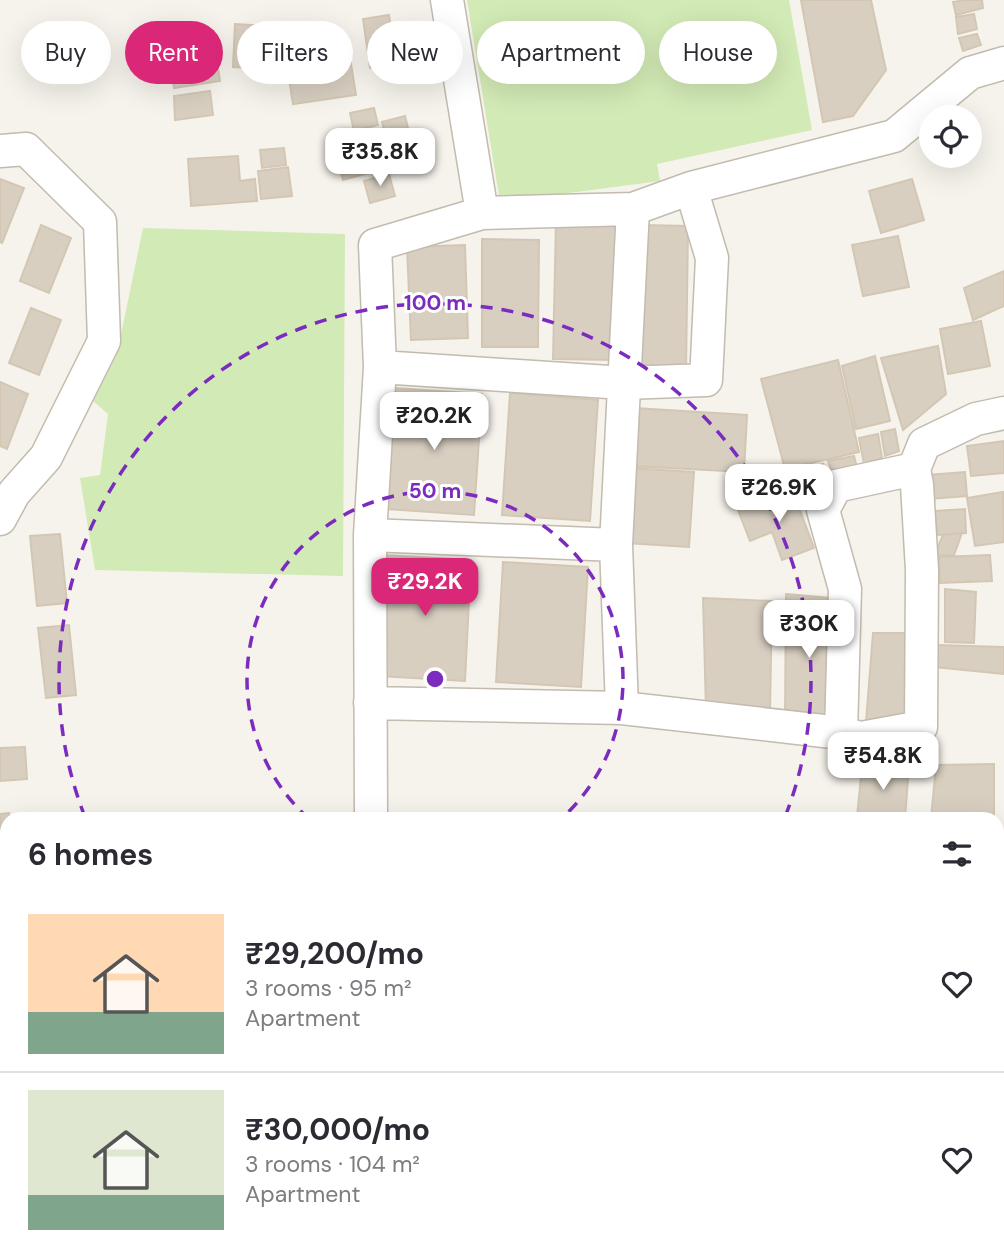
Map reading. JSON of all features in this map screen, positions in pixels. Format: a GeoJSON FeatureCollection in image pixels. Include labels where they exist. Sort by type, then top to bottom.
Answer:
{"type":"FeatureCollection","features":[{"type":"Feature","properties":{"kind":"street"},"geometry":{"type":"LineString","coordinates":[[447,0],[482,213]]}},
{"type":"Feature","properties":{"kind":"street"},"geometry":{"type":"LineString","coordinates":[[371,812],[370,535],[380,367],[375,245],[482,213],[633,209],[691,188],[894,136],[970,73],[1004,63]]}},
{"type":"Feature","properties":{"kind":"street"},"geometry":{"type":"LineString","coordinates":[[0,151],[26,149],[100,222],[104,341],[46,457],[14,493],[0,519]]}},
{"type":"Feature","properties":{"kind":"street"},"geometry":{"type":"LineString","coordinates":[[380,367],[624,383],[706,380],[712,258],[691,188]]}},
{"type":"Feature","properties":{"kind":"street"},"geometry":{"type":"LineString","coordinates":[[622,708],[616,545],[633,209]]}},
{"type":"Feature","properties":{"kind":"street"},"geometry":{"type":"LineString","coordinates":[[370,703],[622,708],[842,733],[861,738],[921,727],[922,570],[914,469],[924,444],[975,419],[1004,413]]}},
{"type":"Feature","properties":{"kind":"street"},"geometry":{"type":"LineString","coordinates":[[842,733],[845,589],[823,510],[836,486],[914,469]]}},
{"type":"Feature","properties":{"kind":"street"},"geometry":{"type":"LineString","coordinates":[[370,535],[616,545]]}},
{"type":"Feature","properties":{"kind":"green space"},"geometry":{"type":"Polygon","coordinates":[[[467,0],[789,0],[812,130],[657,164],[660,181],[500,202],[481,84],[645,84],[645,21],[477,21],[477,61],[467,0]]]}},
{"type":"Feature","properties":{"kind":"green space"},"geometry":{"type":"Polygon","coordinates":[[[143,228],[345,234],[343,576],[95,570],[80,478],[100,475],[108,414],[93,401],[117,354],[143,228]]]}},
{"type":"Feature","properties":{"kind":"building"},"geometry":{"type":"Polygon","coordinates":[[[801,0],[871,0],[886,70],[853,116],[823,122],[801,0]]]}},
{"type":"Feature","properties":{"kind":"building"},"geometry":{"type":"Polygon","coordinates":[[[982,0],[983,8],[956,15],[953,2],[982,0]]]}},
{"type":"Feature","properties":{"kind":"building"},"geometry":{"type":"Polygon","coordinates":[[[974,14],[977,29],[958,34],[956,17],[974,14]]]}},
{"type":"Feature","properties":{"kind":"building"},"geometry":{"type":"Polygon","coordinates":[[[389,15],[390,21],[367,21],[367,47],[363,19],[389,15]]]}},
{"type":"Feature","properties":{"kind":"building"},"geometry":{"type":"Polygon","coordinates":[[[235,24],[237,24],[237,67],[233,67],[235,24]]]}},
{"type":"Feature","properties":{"kind":"building"},"geometry":{"type":"Polygon","coordinates":[[[977,34],[981,45],[963,51],[959,38],[977,34]]]}},
{"type":"Feature","properties":{"kind":"building"},"geometry":{"type":"Polygon","coordinates":[[[353,76],[356,95],[293,104],[290,84],[353,84],[353,76]]]}},
{"type":"Feature","properties":{"kind":"building"},"geometry":{"type":"Polygon","coordinates":[[[173,84],[200,84],[174,88],[173,84]]]}},
{"type":"Feature","properties":{"kind":"building"},"geometry":{"type":"Polygon","coordinates":[[[210,91],[213,115],[175,120],[174,96],[210,91]]]}},
{"type":"Feature","properties":{"kind":"building"},"geometry":{"type":"Polygon","coordinates":[[[374,108],[378,125],[354,131],[350,113],[374,108]]]}},
{"type":"Feature","properties":{"kind":"building"},"geometry":{"type":"Polygon","coordinates":[[[405,116],[414,152],[391,159],[382,122],[405,116]]]}},
{"type":"Feature","properties":{"kind":"building"},"geometry":{"type":"Polygon","coordinates":[[[381,133],[390,167],[343,180],[333,146],[381,133]]]}},
{"type":"Feature","properties":{"kind":"building"},"geometry":{"type":"Polygon","coordinates":[[[284,148],[286,165],[262,168],[260,150],[284,148]]]}},
{"type":"Feature","properties":{"kind":"building"},"geometry":{"type":"Polygon","coordinates":[[[238,156],[240,181],[255,179],[257,201],[191,206],[188,159],[238,156]]]}},
{"type":"Feature","properties":{"kind":"building"},"geometry":{"type":"Polygon","coordinates":[[[288,167],[292,196],[261,199],[258,171],[288,167]]]}},
{"type":"Feature","properties":{"kind":"building"},"geometry":{"type":"Polygon","coordinates":[[[389,174],[395,196],[370,203],[364,181],[389,174]]]}},
{"type":"Feature","properties":{"kind":"building"},"geometry":{"type":"Polygon","coordinates":[[[0,179],[24,188],[2,243],[0,242],[0,179]]]}},
{"type":"Feature","properties":{"kind":"building"},"geometry":{"type":"Polygon","coordinates":[[[912,179],[924,220],[881,233],[869,191],[912,179]]]}},
{"type":"Feature","properties":{"kind":"building"},"geometry":{"type":"Polygon","coordinates":[[[556,221],[620,222],[617,360],[553,359],[556,221]]]}},
{"type":"Feature","properties":{"kind":"building"},"geometry":{"type":"Polygon","coordinates":[[[41,225],[71,238],[49,293],[20,281],[41,225]]]}},
{"type":"Feature","properties":{"kind":"building"},"geometry":{"type":"Polygon","coordinates":[[[643,225],[688,226],[686,372],[641,371],[643,225]]]}},
{"type":"Feature","properties":{"kind":"building"},"geometry":{"type":"Polygon","coordinates":[[[898,236],[909,287],[863,296],[852,245],[898,236]]]}},
{"type":"Feature","properties":{"kind":"building"},"geometry":{"type":"Polygon","coordinates":[[[482,239],[539,240],[538,347],[482,347],[482,239]]]}},
{"type":"Feature","properties":{"kind":"building"},"geometry":{"type":"Polygon","coordinates":[[[465,245],[468,338],[411,340],[407,247],[465,245]]]}},
{"type":"Feature","properties":{"kind":"building"},"geometry":{"type":"Polygon","coordinates":[[[1004,271],[1004,306],[973,320],[964,288],[1004,271]]]}},
{"type":"Feature","properties":{"kind":"building"},"geometry":{"type":"Polygon","coordinates":[[[31,308],[61,320],[39,375],[9,363],[31,308]]]}},
{"type":"Feature","properties":{"kind":"building"},"geometry":{"type":"Polygon","coordinates":[[[981,321],[990,366],[948,374],[940,329],[981,321]]]}},
{"type":"Feature","properties":{"kind":"building"},"geometry":{"type":"Polygon","coordinates":[[[938,346],[946,394],[903,430],[881,358],[938,346]]]}},
{"type":"Feature","properties":{"kind":"building"},"geometry":{"type":"Polygon","coordinates":[[[875,356],[890,421],[856,429],[842,366],[875,356]]]}},
{"type":"Feature","properties":{"kind":"building"},"geometry":{"type":"Polygon","coordinates":[[[838,360],[859,452],[785,469],[761,379],[838,360]]]}},
{"type":"Feature","properties":{"kind":"building"},"geometry":{"type":"Polygon","coordinates":[[[0,382],[28,394],[7,449],[0,446],[0,382]]]}},
{"type":"Feature","properties":{"kind":"building"},"geometry":{"type":"Polygon","coordinates":[[[395,388],[482,394],[474,515],[387,509],[395,388]]]}},
{"type":"Feature","properties":{"kind":"building"},"geometry":{"type":"Polygon","coordinates":[[[510,393],[598,400],[590,521],[502,515],[510,393]]]}},
{"type":"Feature","properties":{"kind":"building"},"geometry":{"type":"Polygon","coordinates":[[[635,408],[747,415],[744,472],[631,466],[635,408]]]}},
{"type":"Feature","properties":{"kind":"building"},"geometry":{"type":"Polygon","coordinates":[[[895,429],[899,451],[885,456],[881,432],[895,429]]]}},
{"type":"Feature","properties":{"kind":"building"},"geometry":{"type":"Polygon","coordinates":[[[878,434],[882,458],[864,464],[859,438],[878,434]]]}},
{"type":"Feature","properties":{"kind":"building"},"geometry":{"type":"Polygon","coordinates":[[[1004,441],[1004,473],[971,476],[967,446],[1004,441]]]}},
{"type":"Feature","properties":{"kind":"building"},"geometry":{"type":"Polygon","coordinates":[[[854,456],[858,472],[836,483],[828,461],[854,456]]]}},
{"type":"Feature","properties":{"kind":"building"},"geometry":{"type":"Polygon","coordinates":[[[823,464],[831,489],[799,503],[789,473],[823,464]]]}},
{"type":"Feature","properties":{"kind":"building"},"geometry":{"type":"Polygon","coordinates":[[[630,468],[694,472],[689,547],[626,543],[630,468]]]}},
{"type":"Feature","properties":{"kind":"building"},"geometry":{"type":"Polygon","coordinates":[[[965,472],[967,496],[929,499],[927,475],[965,472]]]}},
{"type":"Feature","properties":{"kind":"building"},"geometry":{"type":"Polygon","coordinates":[[[792,489],[814,548],[782,560],[772,532],[750,541],[738,510],[792,489]]]}},
{"type":"Feature","properties":{"kind":"building"},"geometry":{"type":"Polygon","coordinates":[[[1003,492],[1004,542],[975,546],[967,498],[1003,492]]]}},
{"type":"Feature","properties":{"kind":"building"},"geometry":{"type":"Polygon","coordinates":[[[965,509],[966,533],[937,535],[935,511],[965,509]]]}},
{"type":"Feature","properties":{"kind":"building"},"geometry":{"type":"Polygon","coordinates":[[[962,533],[954,555],[934,556],[943,535],[962,533]]]}},
{"type":"Feature","properties":{"kind":"building"},"geometry":{"type":"Polygon","coordinates":[[[60,534],[67,603],[37,606],[30,536],[60,534]]]}},
{"type":"Feature","properties":{"kind":"building"},"geometry":{"type":"Polygon","coordinates":[[[385,555],[471,560],[465,681],[379,676],[385,555]]]}},
{"type":"Feature","properties":{"kind":"building"},"geometry":{"type":"Polygon","coordinates":[[[990,555],[992,581],[940,583],[939,557],[990,555]]]}},
{"type":"Feature","properties":{"kind":"building"},"geometry":{"type":"Polygon","coordinates":[[[503,562],[588,567],[581,687],[496,682],[503,562]]]}},
{"type":"Feature","properties":{"kind":"building"},"geometry":{"type":"Polygon","coordinates":[[[945,589],[976,592],[974,643],[945,642],[945,589]]]}},
{"type":"Feature","properties":{"kind":"building"},"geometry":{"type":"Polygon","coordinates":[[[786,594],[831,598],[834,725],[785,719],[786,594]]]}},
{"type":"Feature","properties":{"kind":"building"},"geometry":{"type":"Polygon","coordinates":[[[703,598],[772,601],[770,712],[706,709],[703,598]]]}},
{"type":"Feature","properties":{"kind":"building"},"geometry":{"type":"Polygon","coordinates":[[[69,625],[76,695],[46,698],[38,628],[69,625]]]}},
{"type":"Feature","properties":{"kind":"building"},"geometry":{"type":"Polygon","coordinates":[[[873,633],[914,633],[915,721],[866,722],[873,633]]]}},
{"type":"Feature","properties":{"kind":"building"},"geometry":{"type":"Polygon","coordinates":[[[937,645],[1004,647],[1004,674],[935,667],[937,645]]]}},
{"type":"Feature","properties":{"kind":"building"},"geometry":{"type":"Polygon","coordinates":[[[25,747],[27,779],[0,781],[0,748],[25,747]]]}},
{"type":"Feature","properties":{"kind":"building"},"geometry":{"type":"Polygon","coordinates":[[[994,764],[994,812],[932,812],[936,765],[994,764]]]}},
{"type":"Feature","properties":{"kind":"building"},"geometry":{"type":"Polygon","coordinates":[[[862,766],[909,766],[906,812],[857,812],[862,766]]]}}]}
